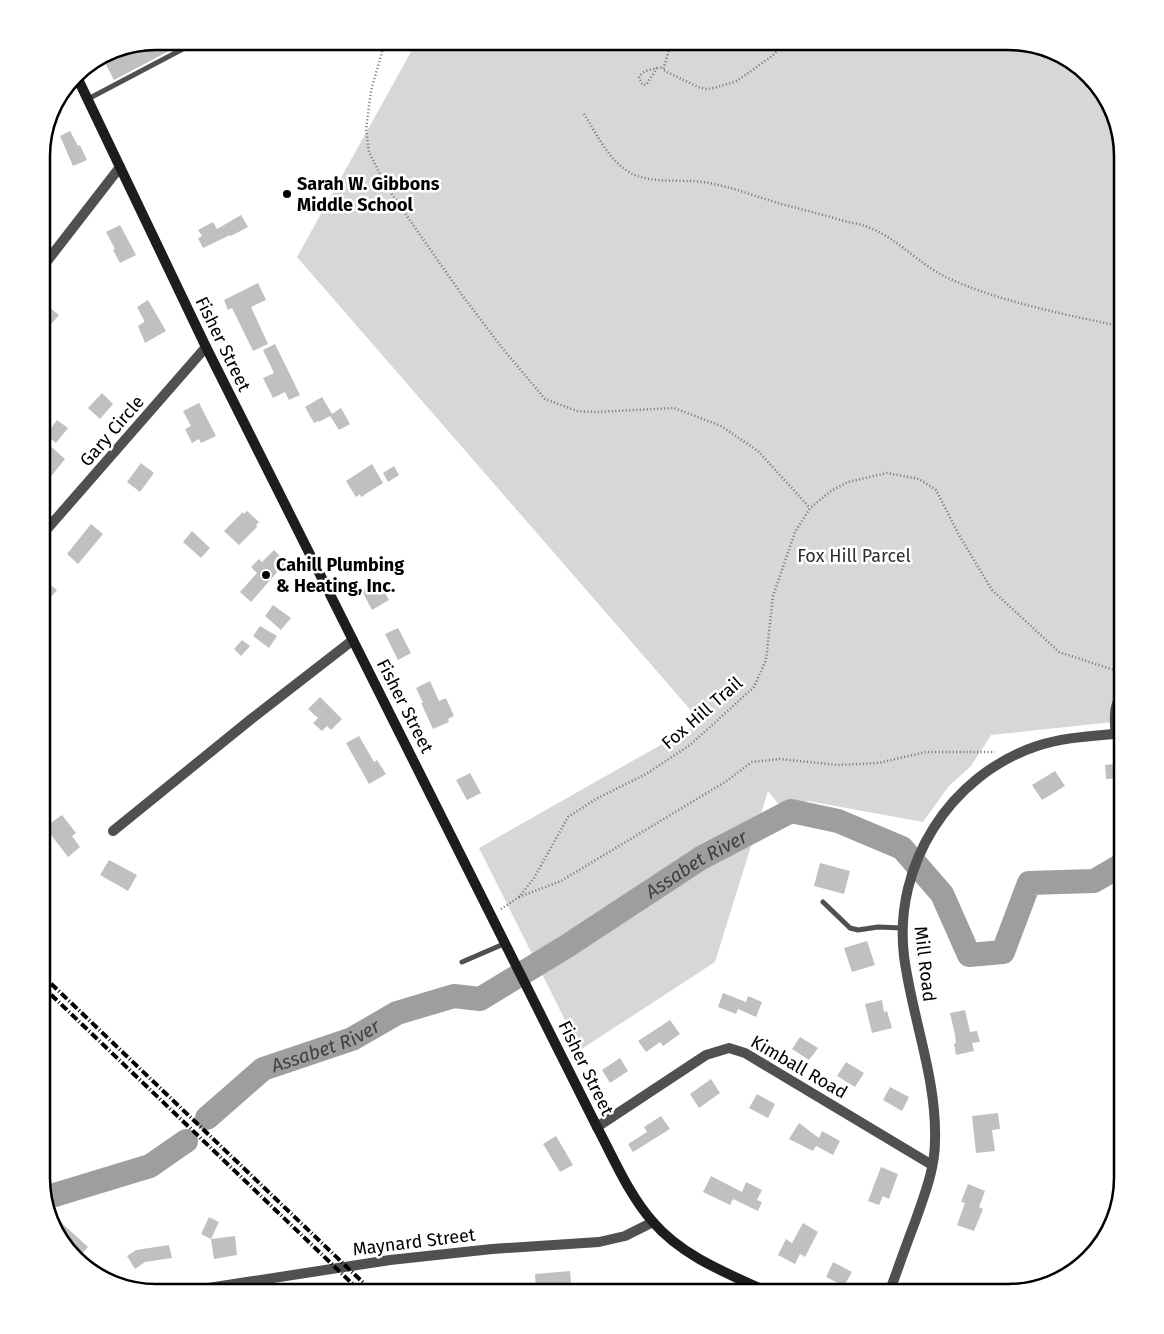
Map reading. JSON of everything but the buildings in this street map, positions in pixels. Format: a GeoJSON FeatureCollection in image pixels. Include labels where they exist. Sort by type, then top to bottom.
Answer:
{"type":"FeatureCollection","features":[{"type":"Feature","properties":{"kind":"main road","name":"Fisher Street"},"geometry":{"type":"LineString","coordinates":[[79,83],[206,347],[492,914],[597,1127],[633,1194],[653,1222],[666,1235],[695,1257],[751,1284]]}},
{"type":"Feature","properties":{"kind":"street"},"geometry":{"type":"LineString","coordinates":[[50,259],[120,167]]}},
{"type":"Feature","properties":{"kind":"street","name":"Gary Circle"},"geometry":{"type":"LineString","coordinates":[[50,526],[206,347]]}},
{"type":"Feature","properties":{"kind":"street"},"geometry":{"type":"LineString","coordinates":[[113,832],[250,720],[353,640]]}},
{"type":"Feature","properties":{"kind":"street","name":"Mill Road"},"geometry":{"type":"LineString","coordinates":[[892,1284],[927,1188],[935,1144],[935,1112],[904,955],[904,914],[912,873],[929,835],[940,818],[967,787],[995,766],[1019,753],[1038,746],[1059,741],[1114,734]]}},
{"type":"Feature","properties":{"kind":"street","name":"Kimball Road"},"geometry":{"type":"LineString","coordinates":[[597,1127],[706,1055],[729,1048],[745,1053],[932,1165]]}},
{"type":"Feature","properties":{"kind":"street","name":"Maynard Street"},"geometry":{"type":"LineString","coordinates":[[234,1284],[390,1260],[500,1248],[599,1242],[626,1236],[653,1222]]}},
{"type":"Feature","properties":{"kind":"lane"},"geometry":{"type":"LineString","coordinates":[[87,99],[181,50]]}},
{"type":"Feature","properties":{"kind":"lane"},"geometry":{"type":"LineString","coordinates":[[1114,702],[1112,706],[1114,715]]}},
{"type":"Feature","properties":{"kind":"lane"},"geometry":{"type":"LineString","coordinates":[[823,902],[850,928],[858,930],[878,927],[903,928]]}},
{"type":"Feature","properties":{"kind":"lane"},"geometry":{"type":"LineString","coordinates":[[462,962],[506,942]]}},
{"type":"Feature","properties":{"kind":"path"},"geometry":{"type":"LineString","coordinates":[[383,50],[372,91],[366,129],[369,152],[386,186],[462,295],[502,349],[545,399],[577,410],[595,412],[674,408],[721,426],[758,451],[810,508]]}},
{"type":"Feature","properties":{"kind":"path"},"geometry":{"type":"LineString","coordinates":[[669,50],[663,70],[706,89],[737,81],[778,50]]}},
{"type":"Feature","properties":{"kind":"path"},"geometry":{"type":"LineString","coordinates":[[657,68],[650,81],[643,85],[639,78],[644,71],[657,68],[663,67]]}},
{"type":"Feature","properties":{"kind":"path"},"geometry":{"type":"LineString","coordinates":[[584,114],[608,152],[628,172],[638,176],[711,183],[865,226],[886,237],[925,265],[950,279],[1014,301],[1114,325]]}},
{"type":"Feature","properties":{"kind":"path","name":"Fox Hill Trail"},"geometry":{"type":"LineString","coordinates":[[492,914],[519,897],[534,878],[568,817],[596,799],[646,774],[690,746],[754,687],[766,660],[773,596],[795,532],[810,508],[831,491],[848,482],[888,473],[919,479],[936,490],[959,535],[992,590],[1059,652],[1114,670]]}},
{"type":"Feature","properties":{"kind":"path"},"geometry":{"type":"LineString","coordinates":[[519,897],[561,881],[725,782],[752,762],[780,759],[838,765],[878,764],[926,752],[1019,753]]}},
{"type":"Feature","properties":{"kind":"green space","name":"Fox Hill Parcel"},"geometry":{"type":"Polygon","coordinates":[[[412,50],[1015,50],[1035,54],[1061,64],[1078,76],[1096,97],[1108,122],[1113,143],[1114,722],[991,735],[971,766],[948,787],[923,822],[808,801],[783,810],[768,791],[715,962],[580,1050],[479,848],[701,722],[297,257],[412,50]]]}},
{"type":"Feature","properties":{"kind":"waterway","name":"Assabet River"},"geometry":{"type":"LineString","coordinates":[[207,1118],[263,1069],[352,1039],[397,1013],[454,996],[480,999],[567,946],[701,858],[791,811],[838,821],[902,848],[942,894],[969,955],[1003,952],[1029,883],[1094,881],[1114,869]]}},
{"type":"Feature","properties":{"kind":"waterway","name":"Assabet River"},"geometry":{"type":"LineString","coordinates":[[52,1196],[150,1166],[186,1141]]}},
{"type":"Feature","properties":{"kind":"railway"},"geometry":{"type":"LineString","coordinates":[[50,983],[365,1284]]}},
{"type":"Feature","properties":{"kind":"railway"},"geometry":{"type":"LineString","coordinates":[[50,994],[353,1284]]}},
{"type":"Feature","properties":{"kind":"place","name":"Sarah W. Gibbons Middle School"},"geometry":{"type":"Point","coordinates":[287,194]}},
{"type":"Feature","properties":{"kind":"place","name":"Cahill Plumbing & Heating, Inc."},"geometry":{"type":"Point","coordinates":[266,575]}}]}
